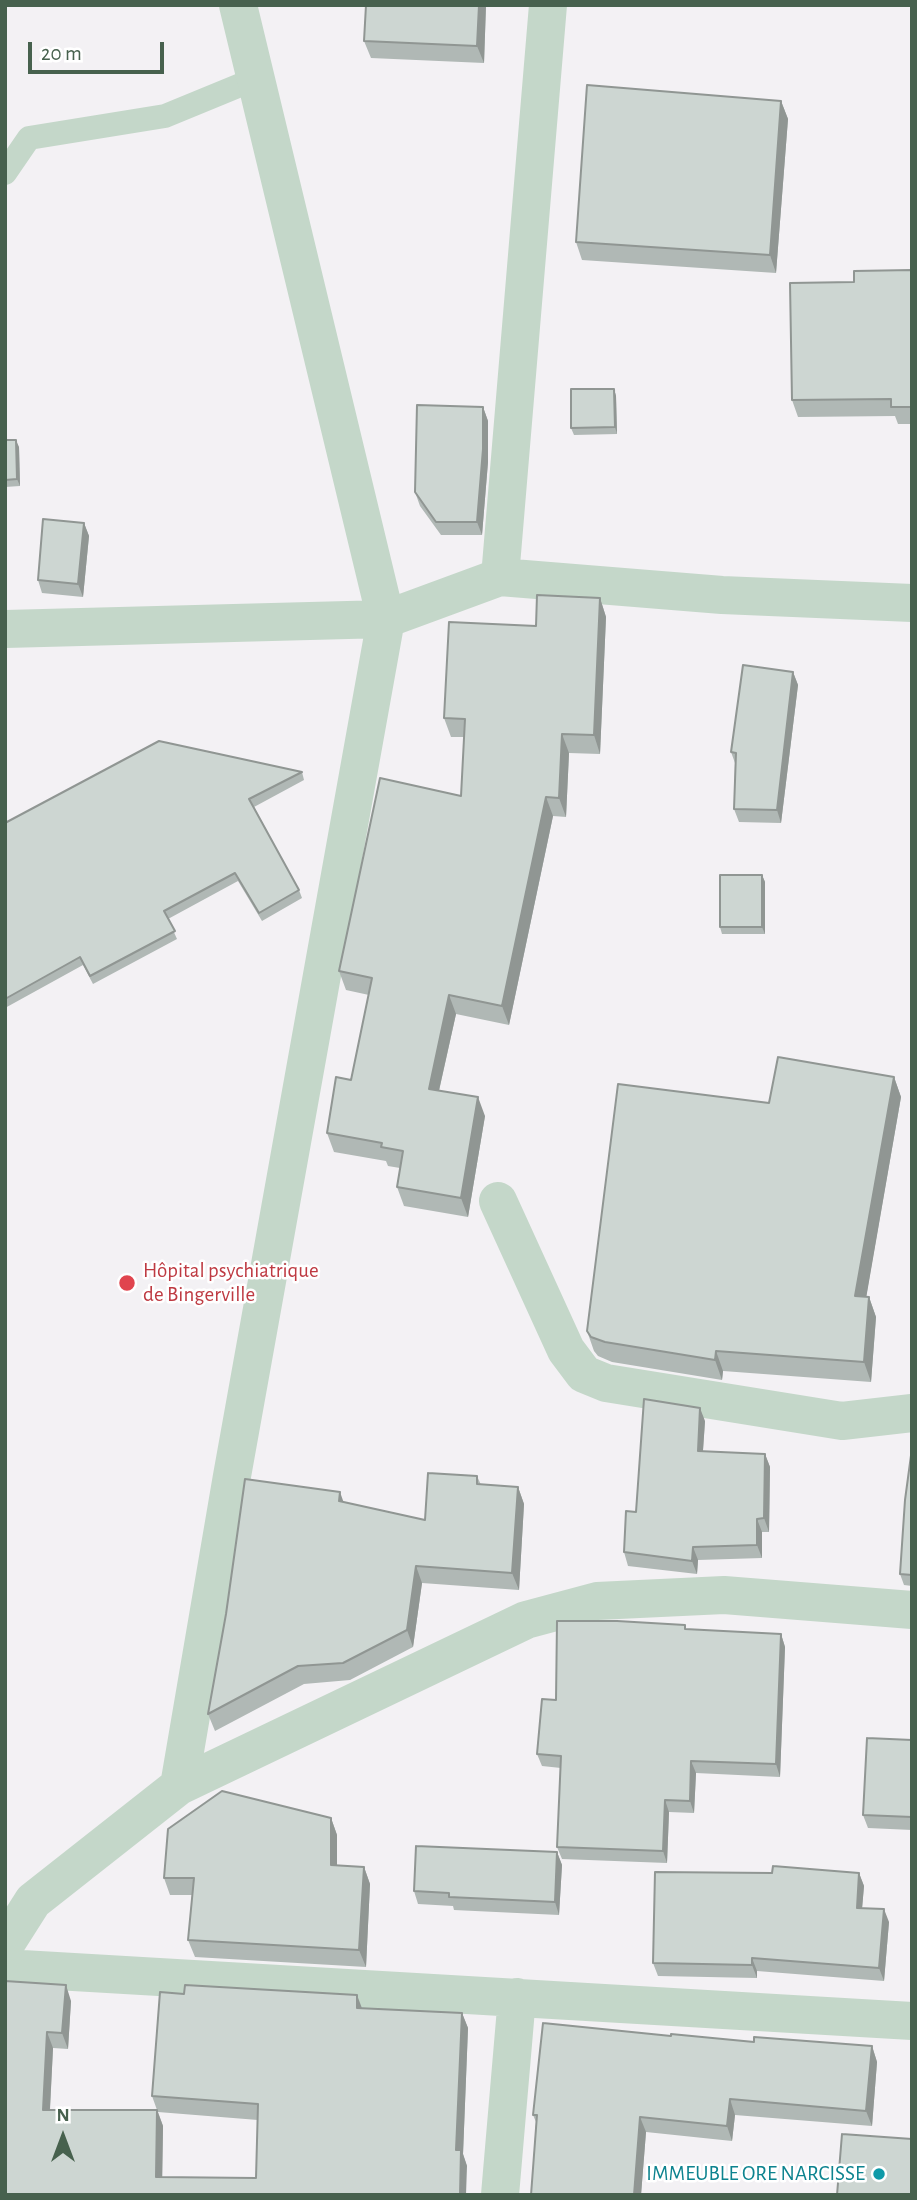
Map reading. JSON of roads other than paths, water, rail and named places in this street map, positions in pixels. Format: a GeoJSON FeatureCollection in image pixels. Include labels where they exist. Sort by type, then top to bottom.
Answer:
{"type":"FeatureCollection","features":[{"type":"Feature","properties":{"kind":"street"},"geometry":{"type":"LineString","coordinates":[[179,1786],[386,620],[238,5]]}},
{"type":"Feature","properties":{"kind":"street"},"geometry":{"type":"LineString","coordinates":[[500,577],[548,5]]}},
{"type":"Feature","properties":{"kind":"street"},"geometry":{"type":"LineString","coordinates":[[5,629],[386,620],[500,577],[722,595],[912,603]]}},
{"type":"Feature","properties":{"kind":"street"},"geometry":{"type":"LineString","coordinates":[[498,1201],[566,1350],[584,1374],[607,1382],[842,1421],[912,1413]]}},
{"type":"Feature","properties":{"kind":"street"},"geometry":{"type":"LineString","coordinates":[[5,1945],[33,1901],[179,1786],[526,1620],[597,1601],[724,1595],[912,1610]]}},
{"type":"Feature","properties":{"kind":"street"},"geometry":{"type":"LineString","coordinates":[[5,1968],[912,2021]]}},
{"type":"Feature","properties":{"kind":"street"},"geometry":{"type":"LineString","coordinates":[[500,2195],[517,1997]]}},
{"type":"Feature","properties":{"kind":"lane"},"geometry":{"type":"LineString","coordinates":[[5,173],[29,138],[165,117],[256,79]]}},
{"type":"Feature","properties":{"kind":"place","name":"Hôpital psychiatrique de Bingerville"},"geometry":{"type":"Point","coordinates":[127,1283]}},
{"type":"Feature","properties":{"kind":"place","name":"IMMEUBLE ORE NARCISSE"},"geometry":{"type":"Point","coordinates":[879,2174]}}]}
